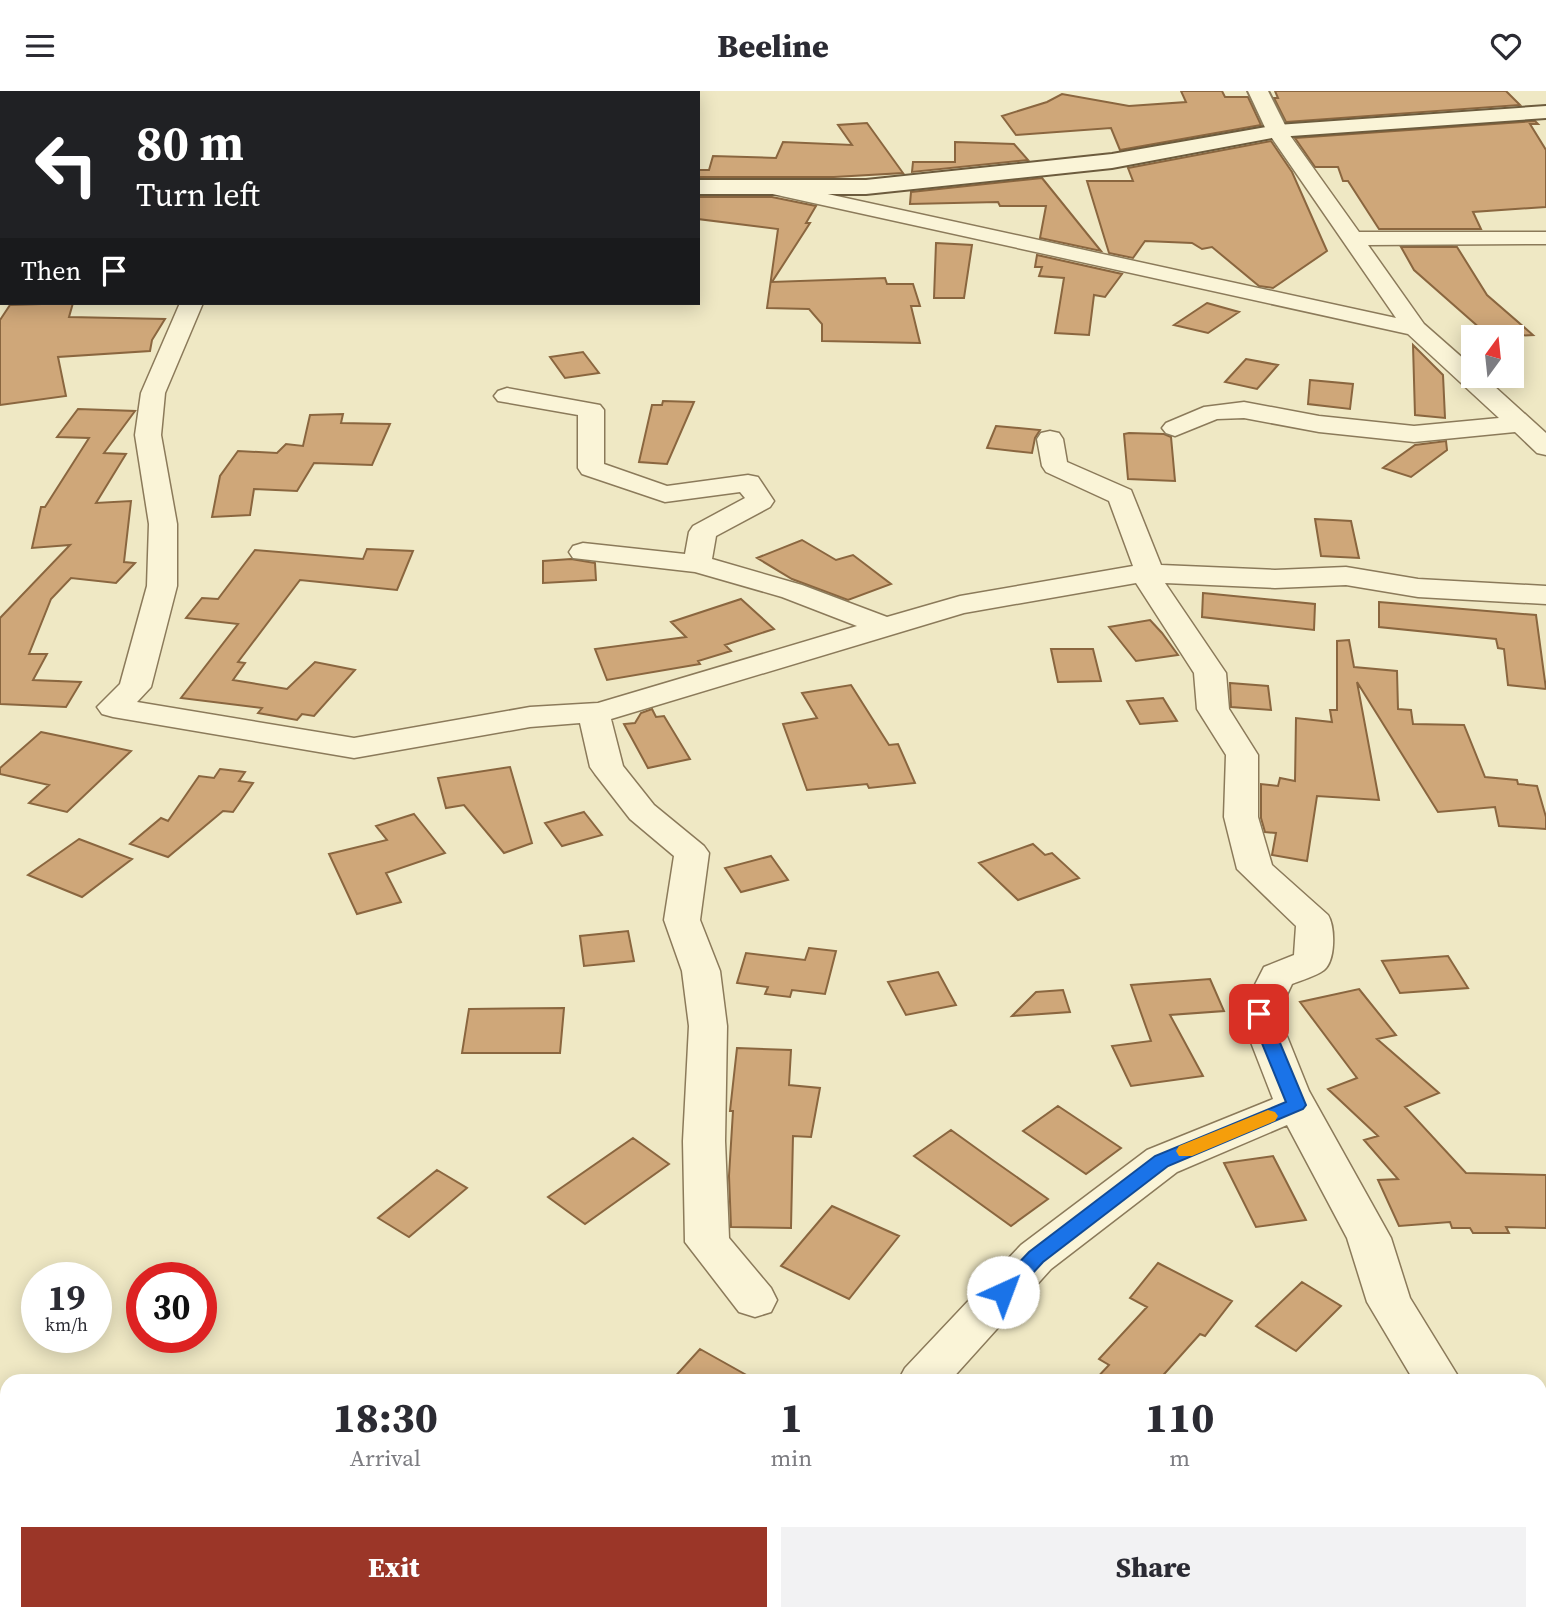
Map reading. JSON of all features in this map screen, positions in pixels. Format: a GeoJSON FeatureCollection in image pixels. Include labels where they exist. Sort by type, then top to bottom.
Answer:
{"type":"FeatureCollection","features":[{"type":"Feature","properties":{"kind":"main road"},"geometry":{"type":"LineString","coordinates":[[1256,92],[1278,131]]}},
{"type":"Feature","properties":{"kind":"main road"},"geometry":{"type":"LineString","coordinates":[[700,187],[866,187],[1112,161],[1278,131],[1546,112]]}},
{"type":"Feature","properties":{"kind":"street"},"geometry":{"type":"LineString","coordinates":[[1278,131],[1416,329],[1546,447]]}},
{"type":"Feature","properties":{"kind":"street"},"geometry":{"type":"LineString","coordinates":[[768,187],[1416,329]]}},
{"type":"Feature","properties":{"kind":"street"},"geometry":{"type":"LineString","coordinates":[[1353,239],[1546,238]]}},
{"type":"Feature","properties":{"kind":"street"},"geometry":{"type":"LineString","coordinates":[[190,305],[153,393],[148,435],[163,524],[162,586],[135,687],[113,707],[354,748],[530,717],[601,712]]}},
{"type":"Feature","properties":{"kind":"street"},"geometry":{"type":"LineString","coordinates":[[507,396],[591,410],[591,468],[664,494],[748,483],[760,501],[704,533],[697,564]]}},
{"type":"Feature","properties":{"kind":"street"},"geometry":{"type":"LineString","coordinates":[[1175,428],[1213,412],[1244,410],[1319,424],[1415,434],[1519,424]]}},
{"type":"Feature","properties":{"kind":"street"},"geometry":{"type":"LineString","coordinates":[[1050,439],[1055,466],[1121,496],[1147,573],[1210,673],[1213,709],[1242,755],[1241,817],[1255,869],[1314,923],[1312,961],[1277,976],[1259,1014],[1297,1105],[1369,1238],[1389,1302],[1434,1374]]}},
{"type":"Feature","properties":{"kind":"street"},"geometry":{"type":"LineString","coordinates":[[583,552],[697,564],[792,591],[886,627]]}},
{"type":"Feature","properties":{"kind":"street"},"geometry":{"type":"LineString","coordinates":[[755,1300],[707,1242],[704,1141],[708,1026],[701,971],[682,920],[692,853],[642,812],[607,767],[594,714],[960,605],[1147,573],[1275,579],[1346,576],[1418,588],[1546,595]]}},
{"type":"Feature","properties":{"kind":"street"},"geometry":{"type":"LineString","coordinates":[[927,1374],[1036,1257],[1162,1161],[1297,1105]]}},
{"type":"Feature","properties":{"kind":"building"},"geometry":{"type":"Polygon","coordinates":[[[1181,91],[1222,91],[1225,97],[1248,97],[1261,125],[1120,150],[1111,128],[1016,135],[1002,116],[1047,102],[1062,94],[1129,106],[1186,102],[1181,91]]]}},
{"type":"Feature","properties":{"kind":"building"},"geometry":{"type":"Polygon","coordinates":[[[1275,91],[1506,91],[1520,105],[1286,122],[1274,98],[1278,98],[1275,91]]]}},
{"type":"Feature","properties":{"kind":"building"},"geometry":{"type":"Polygon","coordinates":[[[1535,121],[1538,124],[1530,124],[1546,150],[1546,207],[1473,212],[1481,229],[1379,229],[1348,181],[1343,181],[1338,167],[1315,167],[1295,138],[1535,121]]]}},
{"type":"Feature","properties":{"kind":"building"},"geometry":{"type":"Polygon","coordinates":[[[867,123],[903,173],[834,177],[700,177],[700,170],[709,170],[713,156],[776,158],[783,142],[852,145],[838,125],[867,123]]]}},
{"type":"Feature","properties":{"kind":"building"},"geometry":{"type":"Polygon","coordinates":[[[1271,141],[1292,172],[1327,251],[1273,288],[1259,286],[1212,247],[1202,249],[1192,243],[1145,241],[1133,258],[1109,253],[1087,181],[1133,181],[1128,168],[1271,141]]]}},
{"type":"Feature","properties":{"kind":"building"},"geometry":{"type":"Polygon","coordinates":[[[955,142],[1014,144],[1028,160],[912,172],[913,162],[955,162],[955,142]]]}},
{"type":"Feature","properties":{"kind":"building"},"geometry":{"type":"Polygon","coordinates":[[[1042,178],[1101,251],[1040,238],[1046,206],[1000,206],[998,202],[910,204],[911,192],[1042,178]]]}},
{"type":"Feature","properties":{"kind":"building"},"geometry":{"type":"Polygon","coordinates":[[[700,197],[772,197],[816,206],[806,223],[810,223],[772,282],[885,278],[887,284],[913,284],[920,306],[911,306],[920,343],[822,341],[822,324],[809,309],[767,308],[778,229],[700,219],[700,197]]]}},
{"type":"Feature","properties":{"kind":"building"},"geometry":{"type":"Polygon","coordinates":[[[936,243],[972,245],[964,298],[934,298],[936,243]]]}},
{"type":"Feature","properties":{"kind":"building"},"geometry":{"type":"Polygon","coordinates":[[[1401,247],[1457,247],[1487,295],[1522,325],[1476,325],[1414,270],[1401,247]]]}},
{"type":"Feature","properties":{"kind":"building"},"geometry":{"type":"Polygon","coordinates":[[[1037,255],[1122,274],[1105,297],[1094,295],[1089,335],[1055,333],[1064,278],[1039,276],[1042,267],[1035,267],[1037,255]]]}},
{"type":"Feature","properties":{"kind":"building"},"geometry":{"type":"Polygon","coordinates":[[[1207,303],[1239,312],[1208,333],[1174,325],[1207,303]]]}},
{"type":"Feature","properties":{"kind":"building"},"geometry":{"type":"Polygon","coordinates":[[[10,305],[72,305],[69,317],[165,319],[152,340],[150,351],[58,357],[66,396],[0,405],[0,320],[10,305]]]}},
{"type":"Feature","properties":{"kind":"building"},"geometry":{"type":"Polygon","coordinates":[[[1524,327],[1533,335],[1524,335],[1524,327]]]}},
{"type":"Feature","properties":{"kind":"building"},"geometry":{"type":"Polygon","coordinates":[[[1413,345],[1443,375],[1445,418],[1415,415],[1413,345]]]}},
{"type":"Feature","properties":{"kind":"building"},"geometry":{"type":"Polygon","coordinates":[[[583,352],[599,373],[565,378],[550,357],[583,352]]]}},
{"type":"Feature","properties":{"kind":"building"},"geometry":{"type":"Polygon","coordinates":[[[1246,359],[1278,365],[1257,389],[1225,382],[1246,359]]]}},
{"type":"Feature","properties":{"kind":"building"},"geometry":{"type":"Polygon","coordinates":[[[1310,380],[1353,384],[1350,409],[1308,404],[1310,380]]]}},
{"type":"Feature","properties":{"kind":"building"},"geometry":{"type":"Polygon","coordinates":[[[663,401],[694,402],[667,464],[639,462],[652,405],[662,405],[663,401]]]}},
{"type":"Feature","properties":{"kind":"building"},"geometry":{"type":"Polygon","coordinates":[[[78,409],[135,411],[104,453],[126,454],[96,503],[131,501],[124,562],[135,563],[116,583],[71,578],[51,599],[29,654],[47,654],[33,680],[81,682],[66,707],[0,704],[0,618],[70,545],[32,548],[41,507],[45,507],[89,438],[57,437],[78,409]]]}},
{"type":"Feature","properties":{"kind":"building"},"geometry":{"type":"Polygon","coordinates":[[[343,414],[341,423],[390,424],[372,465],[314,463],[297,491],[254,489],[250,515],[212,517],[220,476],[238,451],[277,453],[286,444],[303,446],[310,415],[343,414]]]}},
{"type":"Feature","properties":{"kind":"building"},"geometry":{"type":"Polygon","coordinates":[[[996,426],[1040,430],[1032,453],[987,448],[996,426]]]}},
{"type":"Feature","properties":{"kind":"building"},"geometry":{"type":"Polygon","coordinates":[[[1124,434],[1164,434],[1171,437],[1175,481],[1128,479],[1124,434]]]}},
{"type":"Feature","properties":{"kind":"building"},"geometry":{"type":"Polygon","coordinates":[[[1446,441],[1447,450],[1411,477],[1383,468],[1415,445],[1446,441]]]}},
{"type":"Feature","properties":{"kind":"building"},"geometry":{"type":"Polygon","coordinates":[[[1315,519],[1351,521],[1359,558],[1321,556],[1315,519]]]}},
{"type":"Feature","properties":{"kind":"building"},"geometry":{"type":"Polygon","coordinates":[[[802,540],[836,560],[853,555],[891,584],[848,600],[792,579],[757,558],[802,540]]]}},
{"type":"Feature","properties":{"kind":"building"},"geometry":{"type":"Polygon","coordinates":[[[367,549],[413,551],[397,590],[300,580],[238,662],[245,663],[233,680],[287,689],[315,662],[355,670],[314,716],[302,714],[297,720],[258,713],[262,708],[181,698],[238,624],[186,618],[202,598],[218,599],[255,550],[363,559],[367,549]]]}},
{"type":"Feature","properties":{"kind":"building"},"geometry":{"type":"Polygon","coordinates":[[[571,559],[595,563],[596,580],[543,583],[543,561],[571,559]]]}},
{"type":"Feature","properties":{"kind":"building"},"geometry":{"type":"Polygon","coordinates":[[[1203,593],[1315,604],[1314,630],[1202,617],[1203,593]]]}},
{"type":"Feature","properties":{"kind":"building"},"geometry":{"type":"Polygon","coordinates":[[[741,599],[774,629],[725,645],[731,651],[698,661],[700,664],[607,680],[595,649],[686,637],[671,622],[741,599]]]}},
{"type":"Feature","properties":{"kind":"building"},"geometry":{"type":"Polygon","coordinates":[[[1379,602],[1536,615],[1546,689],[1508,685],[1504,649],[1498,648],[1496,639],[1379,627],[1379,602]]]}},
{"type":"Feature","properties":{"kind":"building"},"geometry":{"type":"Polygon","coordinates":[[[1150,620],[1178,655],[1136,661],[1109,627],[1150,620]]]}},
{"type":"Feature","properties":{"kind":"building"},"geometry":{"type":"Polygon","coordinates":[[[1349,640],[1354,667],[1397,671],[1398,709],[1411,710],[1413,724],[1464,725],[1485,777],[1517,780],[1518,784],[1537,786],[1546,817],[1546,829],[1499,826],[1495,807],[1438,812],[1357,682],[1379,800],[1317,796],[1307,861],[1272,855],[1276,833],[1265,832],[1261,818],[1261,784],[1278,786],[1280,778],[1295,781],[1296,718],[1332,722],[1330,710],[1337,710],[1337,641],[1349,640]]]}},
{"type":"Feature","properties":{"kind":"building"},"geometry":{"type":"Polygon","coordinates":[[[1051,649],[1093,649],[1101,681],[1058,682],[1051,649]]]}},
{"type":"Feature","properties":{"kind":"building"},"geometry":{"type":"Polygon","coordinates":[[[1230,683],[1268,686],[1271,710],[1231,707],[1230,683]]]}},
{"type":"Feature","properties":{"kind":"building"},"geometry":{"type":"Polygon","coordinates":[[[851,685],[889,745],[898,744],[915,783],[869,788],[867,784],[807,790],[783,724],[817,718],[802,693],[851,685]]]}},
{"type":"Feature","properties":{"kind":"building"},"geometry":{"type":"Polygon","coordinates":[[[1163,698],[1177,721],[1140,724],[1127,701],[1163,698]]]}},
{"type":"Feature","properties":{"kind":"building"},"geometry":{"type":"Polygon","coordinates":[[[652,709],[656,717],[664,716],[690,759],[648,768],[624,724],[635,723],[641,713],[652,709]]]}},
{"type":"Feature","properties":{"kind":"building"},"geometry":{"type":"Polygon","coordinates":[[[41,732],[131,751],[67,812],[29,803],[49,785],[0,774],[0,768],[41,732]]]}},
{"type":"Feature","properties":{"kind":"building"},"geometry":{"type":"Polygon","coordinates":[[[510,767],[532,843],[504,853],[464,805],[446,808],[438,778],[510,767]]]}},
{"type":"Feature","properties":{"kind":"building"},"geometry":{"type":"Polygon","coordinates":[[[220,769],[245,772],[239,781],[253,783],[233,812],[223,811],[168,857],[130,844],[161,818],[168,821],[199,776],[214,778],[220,769]]]}},
{"type":"Feature","properties":{"kind":"building"},"geometry":{"type":"Polygon","coordinates":[[[584,812],[602,835],[562,846],[545,823],[584,812]]]}},
{"type":"Feature","properties":{"kind":"building"},"geometry":{"type":"Polygon","coordinates":[[[414,814],[445,853],[386,873],[401,902],[357,914],[329,854],[387,840],[376,826],[414,814]]]}},
{"type":"Feature","properties":{"kind":"building"},"geometry":{"type":"Polygon","coordinates":[[[79,839],[132,859],[82,897],[28,875],[79,839]]]}},
{"type":"Feature","properties":{"kind":"building"},"geometry":{"type":"Polygon","coordinates":[[[1033,844],[1045,855],[1052,853],[1079,878],[1018,900],[979,863],[1033,844]]]}},
{"type":"Feature","properties":{"kind":"building"},"geometry":{"type":"Polygon","coordinates":[[[771,856],[788,880],[741,892],[725,868],[771,856]]]}},
{"type":"Feature","properties":{"kind":"building"},"geometry":{"type":"Polygon","coordinates":[[[628,931],[634,961],[584,966],[580,936],[628,931]]]}},
{"type":"Feature","properties":{"kind":"building"},"geometry":{"type":"Polygon","coordinates":[[[809,948],[836,951],[825,994],[792,990],[790,997],[765,994],[768,987],[737,983],[746,953],[805,960],[809,948]]]}},
{"type":"Feature","properties":{"kind":"building"},"geometry":{"type":"Polygon","coordinates":[[[1448,956],[1468,988],[1400,993],[1382,961],[1448,956]]]}},
{"type":"Feature","properties":{"kind":"building"},"geometry":{"type":"Polygon","coordinates":[[[938,972],[956,1005],[906,1015],[888,982],[938,972]]]}},
{"type":"Feature","properties":{"kind":"building"},"geometry":{"type":"Polygon","coordinates":[[[1210,979],[1224,1011],[1170,1015],[1203,1076],[1131,1086],[1112,1046],[1151,1041],[1131,985],[1210,979]]]}},
{"type":"Feature","properties":{"kind":"building"},"geometry":{"type":"Polygon","coordinates":[[[1359,989],[1396,1035],[1377,1039],[1439,1093],[1405,1107],[1466,1173],[1546,1175],[1546,1228],[1506,1227],[1509,1233],[1473,1233],[1470,1228],[1452,1228],[1450,1222],[1399,1226],[1378,1180],[1398,1179],[1364,1140],[1378,1136],[1328,1089],[1357,1078],[1300,1002],[1359,989]]]}},
{"type":"Feature","properties":{"kind":"building"},"geometry":{"type":"Polygon","coordinates":[[[1063,990],[1070,1012],[1012,1016],[1036,992],[1063,990]]]}},
{"type":"Feature","properties":{"kind":"building"},"geometry":{"type":"Polygon","coordinates":[[[564,1008],[560,1053],[462,1053],[469,1009],[564,1008]]]}},
{"type":"Feature","properties":{"kind":"building"},"geometry":{"type":"Polygon","coordinates":[[[737,1048],[791,1050],[789,1085],[820,1088],[811,1137],[793,1136],[791,1228],[731,1227],[729,1176],[733,1111],[730,1111],[737,1048]]]}},
{"type":"Feature","properties":{"kind":"building"},"geometry":{"type":"Polygon","coordinates":[[[1058,1106],[1121,1148],[1086,1174],[1023,1131],[1058,1106]]]}},
{"type":"Feature","properties":{"kind":"building"},"geometry":{"type":"Polygon","coordinates":[[[951,1130],[1048,1199],[1011,1226],[914,1156],[951,1130]]]}},
{"type":"Feature","properties":{"kind":"building"},"geometry":{"type":"Polygon","coordinates":[[[633,1138],[669,1164],[585,1224],[548,1197],[633,1138]]]}},
{"type":"Feature","properties":{"kind":"building"},"geometry":{"type":"Polygon","coordinates":[[[1273,1156],[1306,1220],[1256,1227],[1224,1163],[1273,1156]]]}},
{"type":"Feature","properties":{"kind":"building"},"geometry":{"type":"Polygon","coordinates":[[[437,1170],[467,1188],[409,1237],[378,1218],[437,1170]]]}},
{"type":"Feature","properties":{"kind":"building"},"geometry":{"type":"Polygon","coordinates":[[[832,1206],[899,1236],[849,1299],[781,1266],[832,1206]]]}},
{"type":"Feature","properties":{"kind":"building"},"geometry":{"type":"Polygon","coordinates":[[[1158,1263],[1232,1301],[1205,1336],[1200,1334],[1164,1374],[1101,1374],[1109,1365],[1099,1359],[1147,1307],[1130,1298],[1158,1263]]]}},
{"type":"Feature","properties":{"kind":"building"},"geometry":{"type":"Polygon","coordinates":[[[1302,1282],[1341,1306],[1296,1351],[1256,1326],[1302,1282]]]}},
{"type":"Feature","properties":{"kind":"building"},"geometry":{"type":"Polygon","coordinates":[[[700,1349],[745,1374],[677,1374],[700,1349]]]}},
{"type":"Feature","properties":{"kind":"slow traffic"},"geometry":{"type":"LineString","coordinates":[[1185,1151],[1268,1116]]}},
{"type":"Feature","properties":{"kind":"route"},"geometry":{"type":"LineString","coordinates":[[1003,1292],[1036,1257],[1162,1161],[1297,1105],[1259,1014]]}}]}
